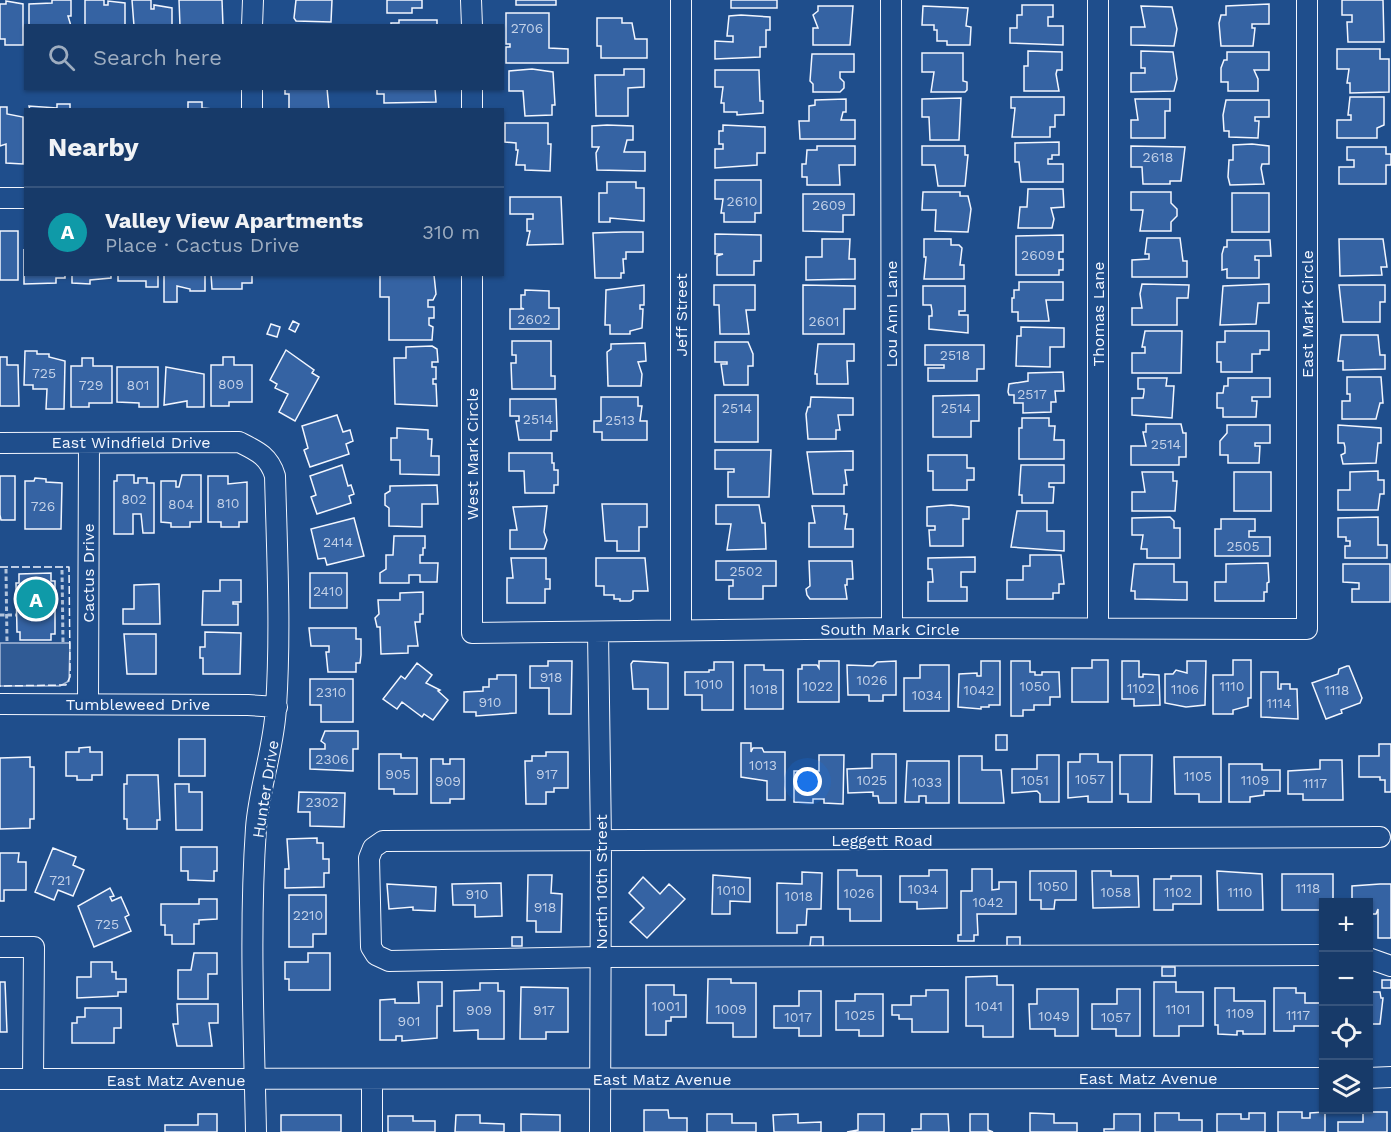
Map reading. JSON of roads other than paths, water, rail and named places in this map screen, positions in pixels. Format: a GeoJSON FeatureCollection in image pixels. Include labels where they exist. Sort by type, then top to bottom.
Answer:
{"type":"FeatureCollection","features":[{"type":"Feature","properties":{"kind":"street"},"geometry":{"type":"LineString","coordinates":[[252,24],[253,0]]}},
{"type":"Feature","properties":{"kind":"street"},"geometry":{"type":"LineString","coordinates":[[471,0],[472,24]]}},
{"type":"Feature","properties":{"kind":"street","name":"Jeff Street"},"geometry":{"type":"LineString","coordinates":[[681,0],[681,630]]}},
{"type":"Feature","properties":{"kind":"street","name":"Lou Ann Lane"},"geometry":{"type":"LineString","coordinates":[[891,0],[892,628]]}},
{"type":"Feature","properties":{"kind":"street","name":"Thomas Lane"},"geometry":{"type":"LineString","coordinates":[[1098,0],[1098,628]]}},
{"type":"Feature","properties":{"kind":"street","name":"East Mark Circle"},"geometry":{"type":"LineString","coordinates":[[1307,0],[1307,629]]}},
{"type":"Feature","properties":{"kind":"street"},"geometry":{"type":"LineString","coordinates":[[252,90],[252,108]]}},
{"type":"Feature","properties":{"kind":"street"},"geometry":{"type":"LineString","coordinates":[[472,90],[472,108]]}},
{"type":"Feature","properties":{"kind":"street"},"geometry":{"type":"LineString","coordinates":[[0,198],[24,198]]}},
{"type":"Feature","properties":{"kind":"street","name":"West Mark Circle"},"geometry":{"type":"LineString","coordinates":[[472,276],[472,633]]}},
{"type":"Feature","properties":{"kind":"street","name":"Cactus Drive"},"geometry":{"type":"LineString","coordinates":[[88,442],[88,703]]}},
{"type":"Feature","properties":{"kind":"street","name":"East Windfield Drive"},"geometry":{"type":"LineString","coordinates":[[0,443],[239,442],[261,452]]}},
{"type":"Feature","properties":{"kind":"street","name":"Hunter Drive"},"geometry":{"type":"LineString","coordinates":[[256,1132],[253,890],[256,825],[272,754],[276,707],[275,476],[271,462],[261,452]]}},
{"type":"Feature","properties":{"kind":"street","name":"South Mark Circle"},"geometry":{"type":"LineString","coordinates":[[472,633],[892,628],[1307,629]]}},
{"type":"Feature","properties":{"kind":"street","name":"North 10th Street"},"geometry":{"type":"LineString","coordinates":[[598,632],[601,841],[600,1132]]}},
{"type":"Feature","properties":{"kind":"street","name":"Tumbleweed Drive"},"geometry":{"type":"LineString","coordinates":[[0,704],[88,703],[276,707]]}},
{"type":"Feature","properties":{"kind":"street","name":"Leggett Road"},"geometry":{"type":"LineString","coordinates":[[601,957],[389,961],[376,955],[371,947],[369,858],[373,848],[383,841],[1380,837]]}},
{"type":"Feature","properties":{"kind":"street"},"geometry":{"type":"LineString","coordinates":[[0,947],[34,947],[33,1079]]}},
{"type":"Feature","properties":{"kind":"street"},"geometry":{"type":"LineString","coordinates":[[601,957],[1319,955]]}},
{"type":"Feature","properties":{"kind":"street"},"geometry":{"type":"LineString","coordinates":[[1373,960],[1391,966]]}},
{"type":"Feature","properties":{"kind":"street"},"geometry":{"type":"LineString","coordinates":[[1373,1077],[1391,1077]]}},
{"type":"Feature","properties":{"kind":"street","name":"East Matz Avenue"},"geometry":{"type":"LineString","coordinates":[[0,1079],[1319,1078]]}},
{"type":"Feature","properties":{"kind":"street"},"geometry":{"type":"LineString","coordinates":[[372,1079],[372,1132]]}},
{"type":"Feature","properties":{"kind":"place","name":"Valley View Apartments"},"geometry":{"type":"Point","coordinates":[36,599]}}]}
